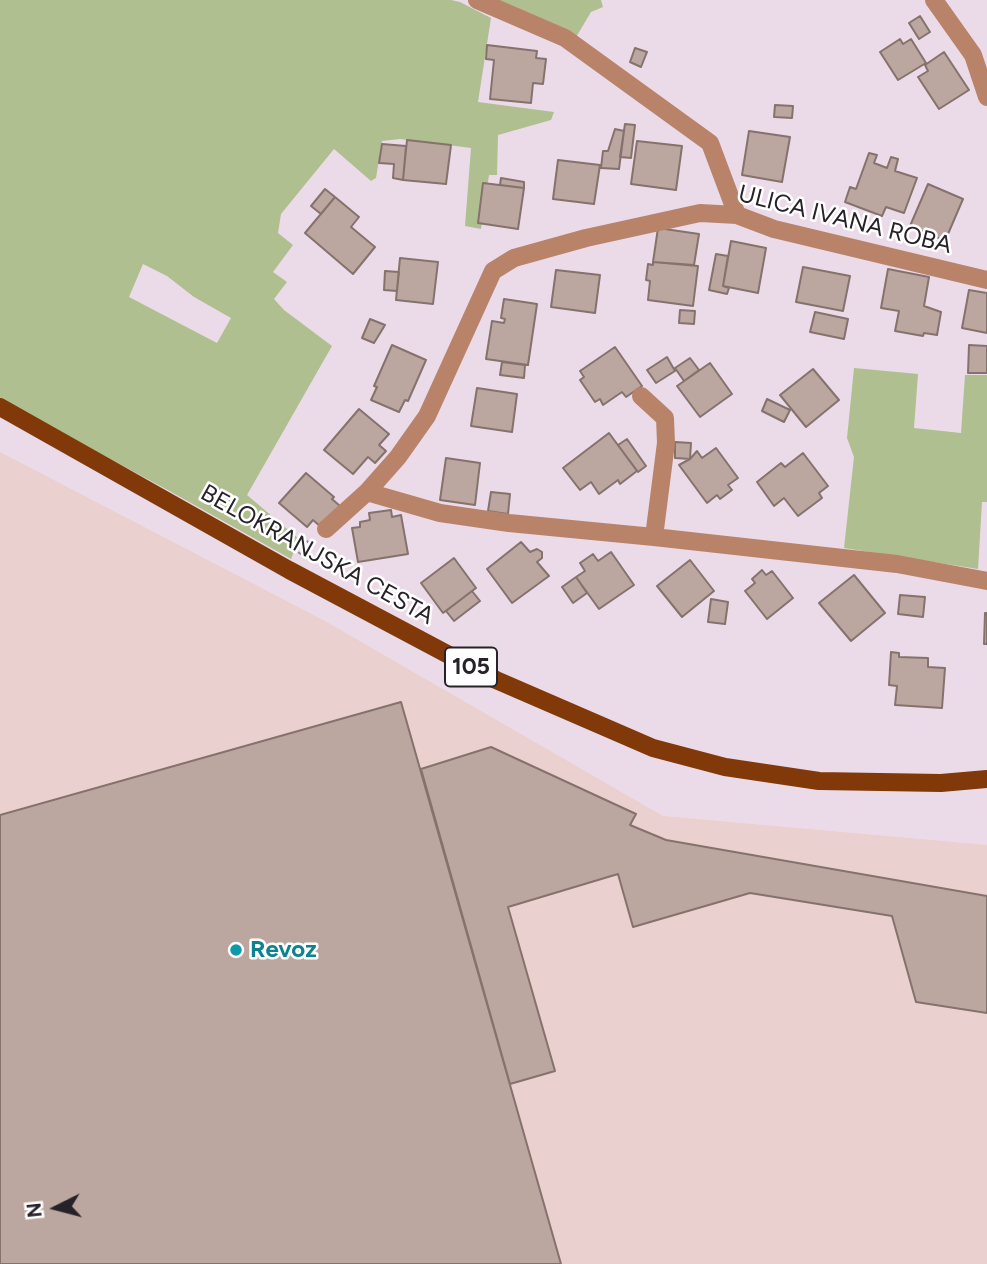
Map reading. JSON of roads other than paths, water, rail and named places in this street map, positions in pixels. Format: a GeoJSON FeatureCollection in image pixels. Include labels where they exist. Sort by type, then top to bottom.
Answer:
{"type":"FeatureCollection","features":[{"type":"Feature","properties":{"kind":"main road","name":"BELOKRANJSKA CESTA"},"geometry":{"type":"LineString","coordinates":[[0,407],[289,570],[496,680],[653,748],[725,767],[819,781],[941,783],[987,779]]}},
{"type":"Feature","properties":{"kind":"street"},"geometry":{"type":"LineString","coordinates":[[477,0],[565,38],[709,144],[737,215]]}},
{"type":"Feature","properties":{"kind":"street"},"geometry":{"type":"LineString","coordinates":[[934,0],[973,55],[987,97]]}},
{"type":"Feature","properties":{"kind":"street","name":"ULICA IVANA ROBA"},"geometry":{"type":"LineString","coordinates":[[326,529],[367,492],[398,457],[427,416],[493,271],[514,258],[586,238],[700,213],[737,215],[774,229],[987,280]]}},
{"type":"Feature","properties":{"kind":"street"},"geometry":{"type":"LineString","coordinates":[[641,397],[665,418],[666,443],[654,537]]}},
{"type":"Feature","properties":{"kind":"street"},"geometry":{"type":"LineString","coordinates":[[367,492],[440,513],[509,523],[897,564],[987,581]]}},
{"type":"Feature","properties":{"kind":"place","name":"Revoz"},"geometry":{"type":"Point","coordinates":[236,950]}}]}
